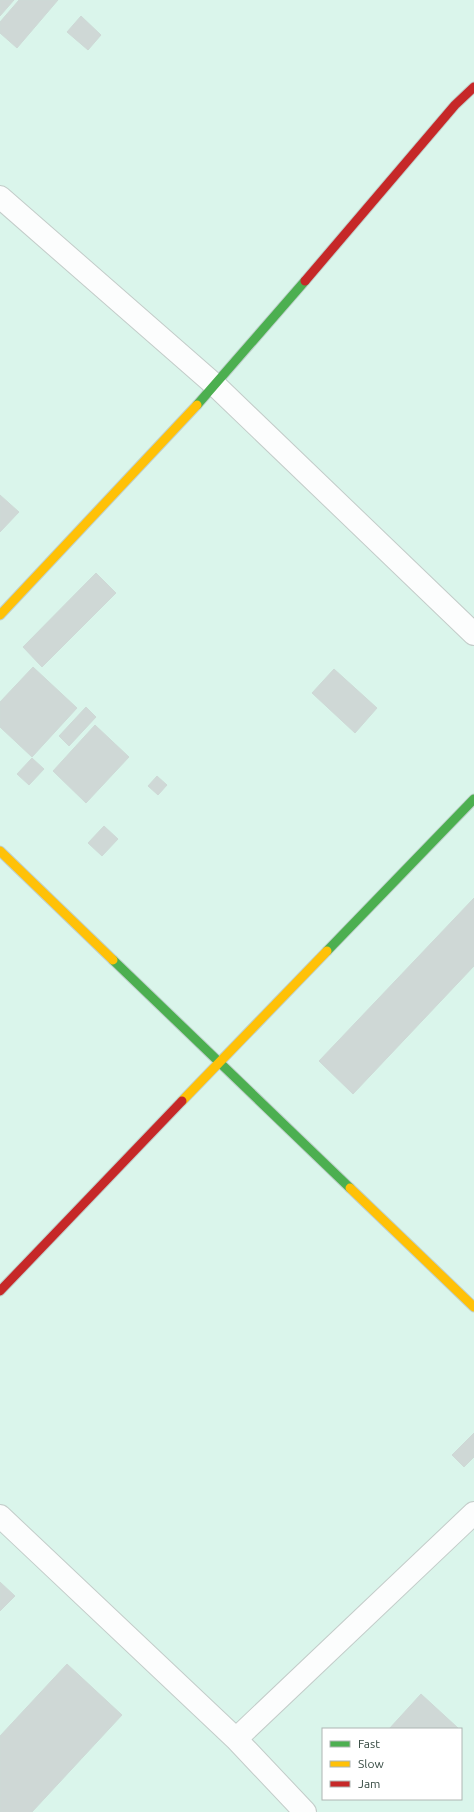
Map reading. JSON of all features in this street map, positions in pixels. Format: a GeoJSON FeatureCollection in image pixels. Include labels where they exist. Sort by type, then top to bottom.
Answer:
{"type":"FeatureCollection","features":[{"type":"Feature","properties":{"kind":"street"},"geometry":{"type":"LineString","coordinates":[[0,615],[215,385],[455,105],[474,87]]}},
{"type":"Feature","properties":{"kind":"street"},"geometry":{"type":"LineString","coordinates":[[0,198],[215,385],[474,634]]}},
{"type":"Feature","properties":{"kind":"street"},"geometry":{"type":"LineString","coordinates":[[0,1291],[218,1062],[474,799]]}},
{"type":"Feature","properties":{"kind":"street"},"geometry":{"type":"LineString","coordinates":[[0,852],[474,1307]]}},
{"type":"Feature","properties":{"kind":"street"},"geometry":{"type":"LineString","coordinates":[[236,1739],[474,1513]]}},
{"type":"Feature","properties":{"kind":"street"},"geometry":{"type":"LineString","coordinates":[[0,1516],[236,1739],[305,1812]]}},
{"type":"Feature","properties":{"kind":"shaded area"},"geometry":{"type":"Polygon","coordinates":[[[0,0],[474,0],[474,1812],[0,1812],[0,0]]]}},
{"type":"Feature","properties":{"kind":"building"},"geometry":{"type":"Polygon","coordinates":[[[0,0],[14,0],[0,16],[0,0]]]}},
{"type":"Feature","properties":{"kind":"building"},"geometry":{"type":"Polygon","coordinates":[[[19,0],[58,0],[17,48],[0,33],[0,22],[19,0]]]}},
{"type":"Feature","properties":{"kind":"building"},"geometry":{"type":"Polygon","coordinates":[[[81,16],[101,35],[88,50],[67,32],[81,16]]]}},
{"type":"Feature","properties":{"kind":"building"},"geometry":{"type":"Polygon","coordinates":[[[0,495],[19,512],[0,532],[0,495]]]}},
{"type":"Feature","properties":{"kind":"building"},"geometry":{"type":"Polygon","coordinates":[[[96,573],[116,593],[42,667],[23,647],[96,573]]]}},
{"type":"Feature","properties":{"kind":"building"},"geometry":{"type":"Polygon","coordinates":[[[33,667],[77,708],[32,757],[0,727],[0,702],[33,667]]]}},
{"type":"Feature","properties":{"kind":"building"},"geometry":{"type":"Polygon","coordinates":[[[334,669],[377,708],[355,733],[312,693],[334,669]]]}},
{"type":"Feature","properties":{"kind":"building"},"geometry":{"type":"Polygon","coordinates":[[[86,707],[96,717],[69,746],[59,736],[86,707]]]}},
{"type":"Feature","properties":{"kind":"building"},"geometry":{"type":"Polygon","coordinates":[[[95,725],[129,757],[86,803],[53,771],[95,725]]]}},
{"type":"Feature","properties":{"kind":"building"},"geometry":{"type":"Polygon","coordinates":[[[32,758],[44,769],[29,785],[17,774],[32,758]]]}},
{"type":"Feature","properties":{"kind":"building"},"geometry":{"type":"Polygon","coordinates":[[[157,776],[167,785],[158,795],[148,786],[157,776]]]}},
{"type":"Feature","properties":{"kind":"building"},"geometry":{"type":"Polygon","coordinates":[[[104,826],[118,839],[102,856],[88,843],[104,826]]]}},
{"type":"Feature","properties":{"kind":"building"},"geometry":{"type":"Polygon","coordinates":[[[474,898],[474,966],[353,1094],[319,1061],[474,898]]]}},
{"type":"Feature","properties":{"kind":"building"},"geometry":{"type":"Polygon","coordinates":[[[474,1433],[474,1457],[464,1467],[452,1455],[474,1433]]]}},
{"type":"Feature","properties":{"kind":"building"},"geometry":{"type":"Polygon","coordinates":[[[0,1582],[15,1596],[0,1611],[0,1582]]]}},
{"type":"Feature","properties":{"kind":"building"},"geometry":{"type":"Polygon","coordinates":[[[67,1664],[122,1715],[32,1812],[0,1812],[0,1736],[67,1664]]]}},
{"type":"Feature","properties":{"kind":"building"},"geometry":{"type":"Polygon","coordinates":[[[421,1694],[458,1728],[390,1728],[421,1694]]]}},
{"type":"Feature","properties":{"kind":"traffic: fast"},"geometry":{"type":"LineString","coordinates":[[197,405],[305,281]]}},
{"type":"Feature","properties":{"kind":"traffic: fast"},"geometry":{"type":"LineString","coordinates":[[327,951],[474,799]]}},
{"type":"Feature","properties":{"kind":"traffic: fast"},"geometry":{"type":"LineString","coordinates":[[113,960],[350,1188]]}},
{"type":"Feature","properties":{"kind":"traffic: slow"},"geometry":{"type":"LineString","coordinates":[[0,615],[197,405]]}},
{"type":"Feature","properties":{"kind":"traffic: slow"},"geometry":{"type":"LineString","coordinates":[[0,851],[113,960]]}},
{"type":"Feature","properties":{"kind":"traffic: slow"},"geometry":{"type":"LineString","coordinates":[[182,1101],[327,951]]}},
{"type":"Feature","properties":{"kind":"traffic: slow"},"geometry":{"type":"LineString","coordinates":[[350,1188],[474,1307]]}},
{"type":"Feature","properties":{"kind":"traffic: jam"},"geometry":{"type":"LineString","coordinates":[[305,281],[455,105],[474,87]]}},
{"type":"Feature","properties":{"kind":"traffic: jam"},"geometry":{"type":"LineString","coordinates":[[0,1291],[182,1101]]}}]}
